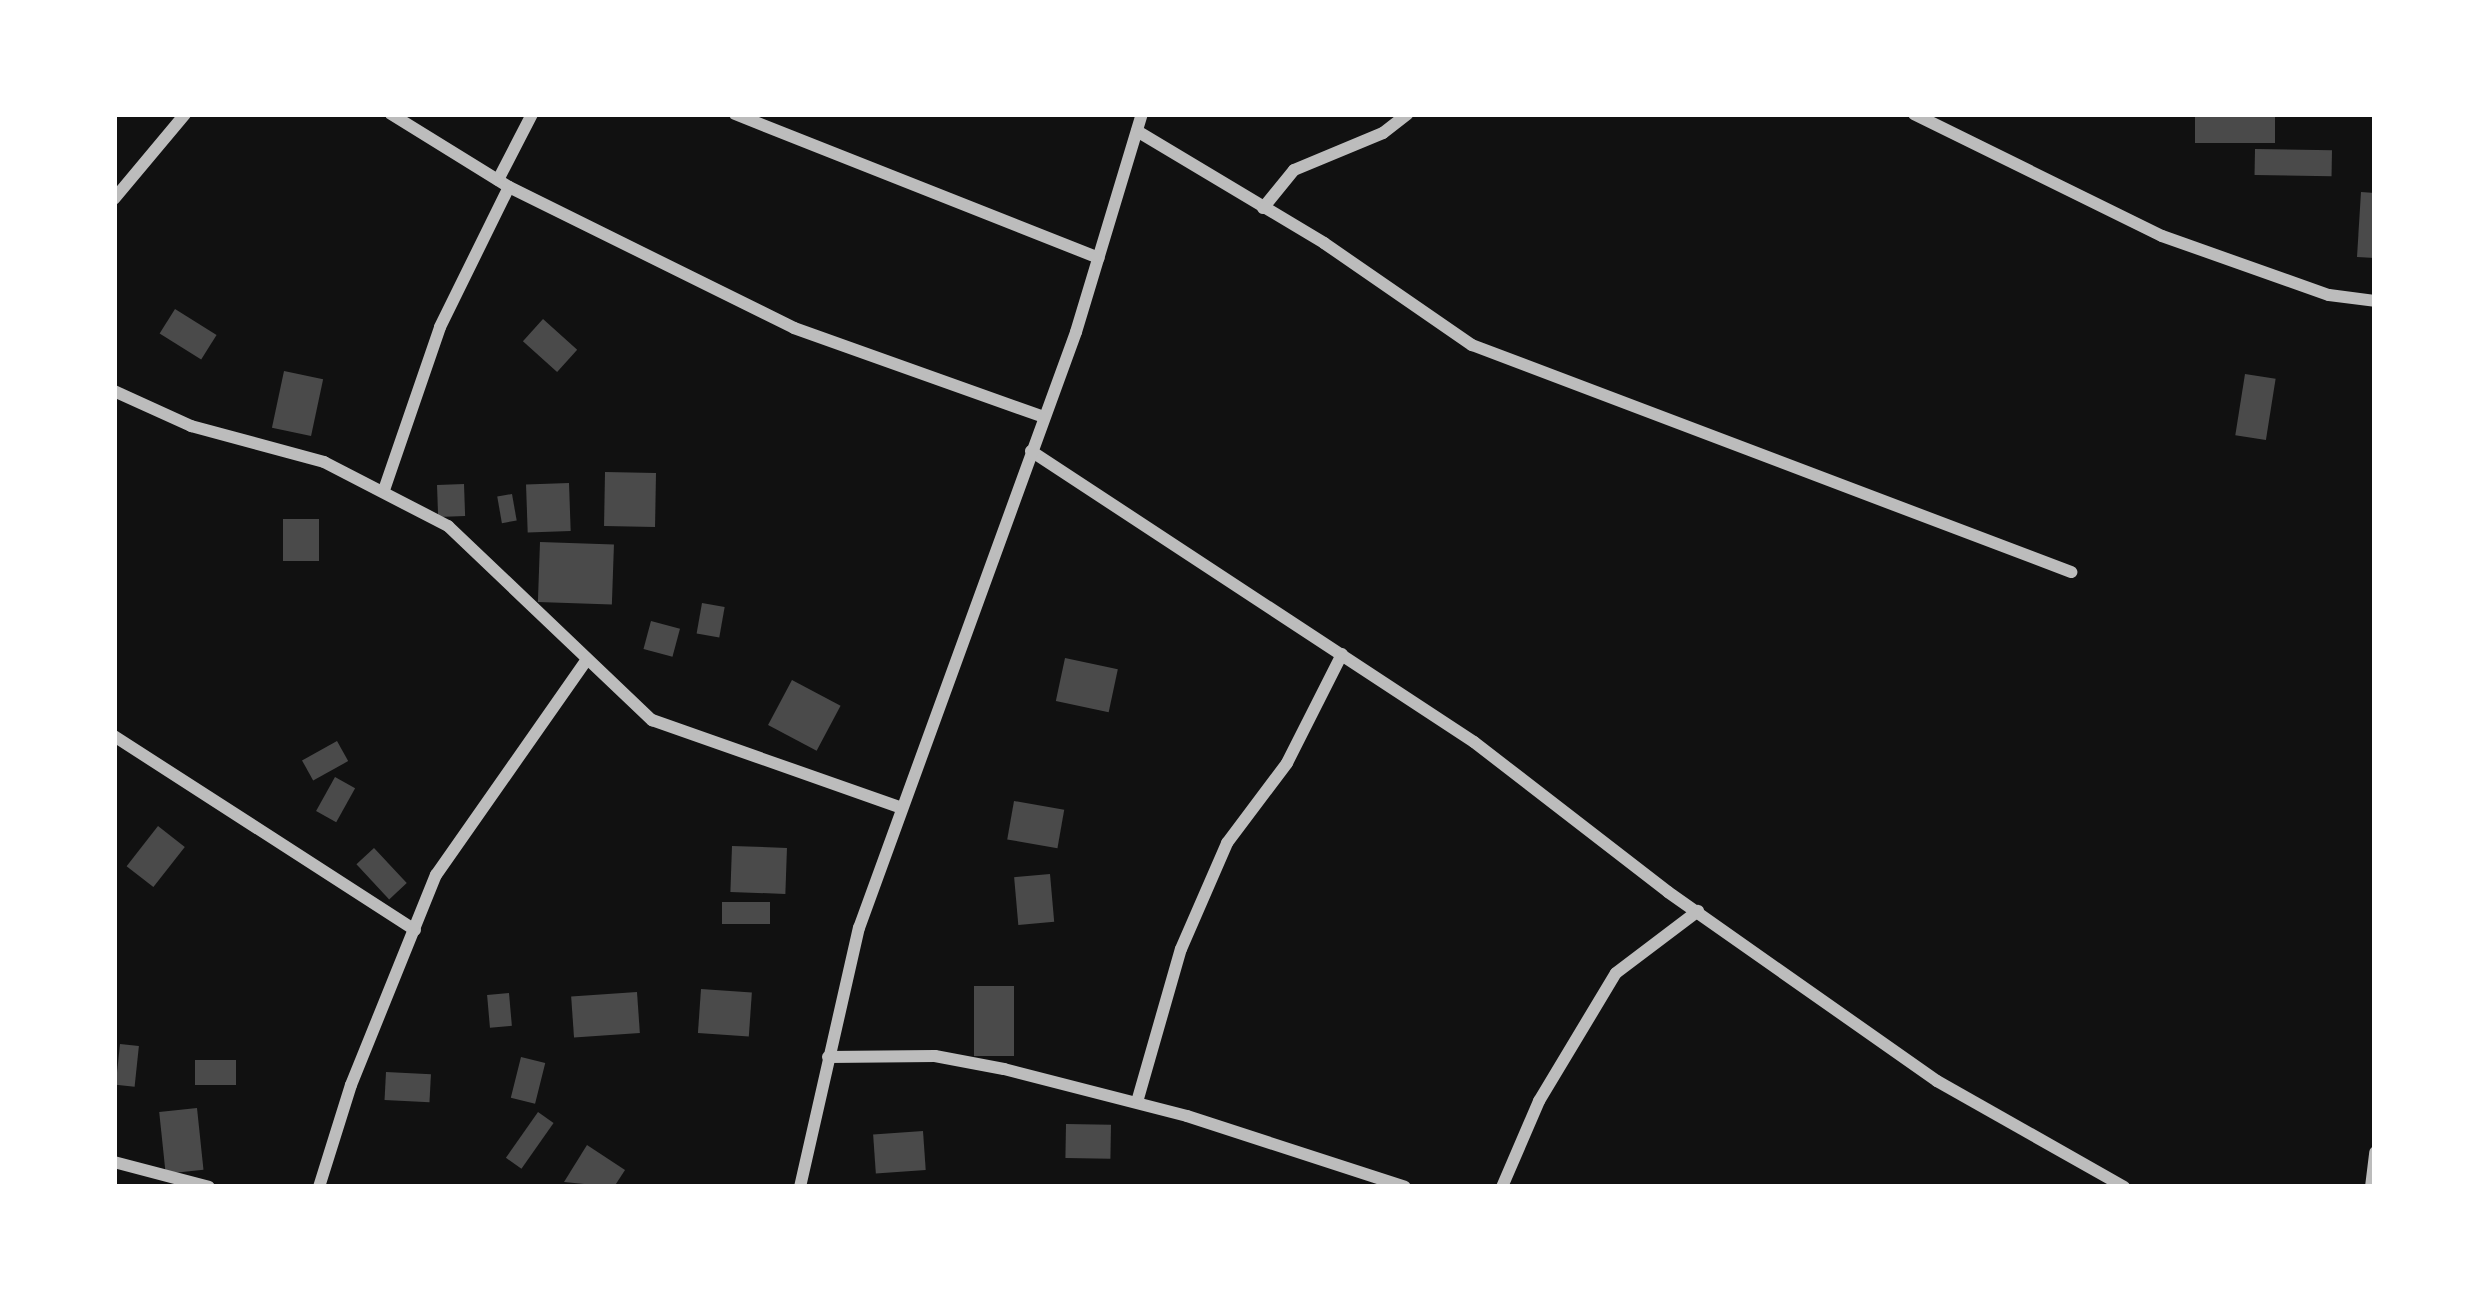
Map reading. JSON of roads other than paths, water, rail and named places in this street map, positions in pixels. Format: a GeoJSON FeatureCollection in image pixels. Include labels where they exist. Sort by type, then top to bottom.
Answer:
{"type":"FeatureCollection","features":[{"type":"Feature","properties":{"kind":"street"},"geometry":{"type":"LineString","coordinates":[[114,199],[185,114]]}},
{"type":"Feature","properties":{"kind":"street"},"geometry":{"type":"LineString","coordinates":[[392,114],[503,184],[794,328],[1044,417]]}},
{"type":"Feature","properties":{"kind":"street"},"geometry":{"type":"LineString","coordinates":[[384,490],[440,327],[532,114]]}},
{"type":"Feature","properties":{"kind":"street"},"geometry":{"type":"LineString","coordinates":[[735,114],[1098,258]]}},
{"type":"Feature","properties":{"kind":"street"},"geometry":{"type":"LineString","coordinates":[[800,1187],[859,928],[1044,417],[1142,114]]}},
{"type":"Feature","properties":{"kind":"street"},"geometry":{"type":"LineString","coordinates":[[1263,208],[1294,170],[1383,133],[1407,114]]}},
{"type":"Feature","properties":{"kind":"street"},"geometry":{"type":"LineString","coordinates":[[1914,114],[2162,236],[2330,295],[2375,301]]}},
{"type":"Feature","properties":{"kind":"street"},"geometry":{"type":"LineString","coordinates":[[1136,131],[1472,345],[2071,572]]}},
{"type":"Feature","properties":{"kind":"street"},"geometry":{"type":"LineString","coordinates":[[114,391],[384,490],[448,526],[585,662],[652,720],[902,808]]}},
{"type":"Feature","properties":{"kind":"street"},"geometry":{"type":"LineString","coordinates":[[1031,451],[1474,742],[1698,911],[1937,1081],[2124,1187]]}},
{"type":"Feature","properties":{"kind":"street"},"geometry":{"type":"LineString","coordinates":[[1137,1102],[1181,949],[1227,843],[1287,763],[1342,654]]}},
{"type":"Feature","properties":{"kind":"street"},"geometry":{"type":"LineString","coordinates":[[320,1187],[351,1085],[436,875],[585,662]]}},
{"type":"Feature","properties":{"kind":"street"},"geometry":{"type":"LineString","coordinates":[[114,736],[415,930]]}},
{"type":"Feature","properties":{"kind":"street"},"geometry":{"type":"LineString","coordinates":[[1502,1187],[1538,1102],[1616,973],[1698,911]]}},
{"type":"Feature","properties":{"kind":"street"},"geometry":{"type":"LineString","coordinates":[[828,1058],[935,1056],[1137,1102],[1405,1187]]}},
{"type":"Feature","properties":{"kind":"street"},"geometry":{"type":"LineString","coordinates":[[2371,1187],[2375,1153]]}},
{"type":"Feature","properties":{"kind":"street"},"geometry":{"type":"LineString","coordinates":[[114,1162],[209,1187]]}}]}
